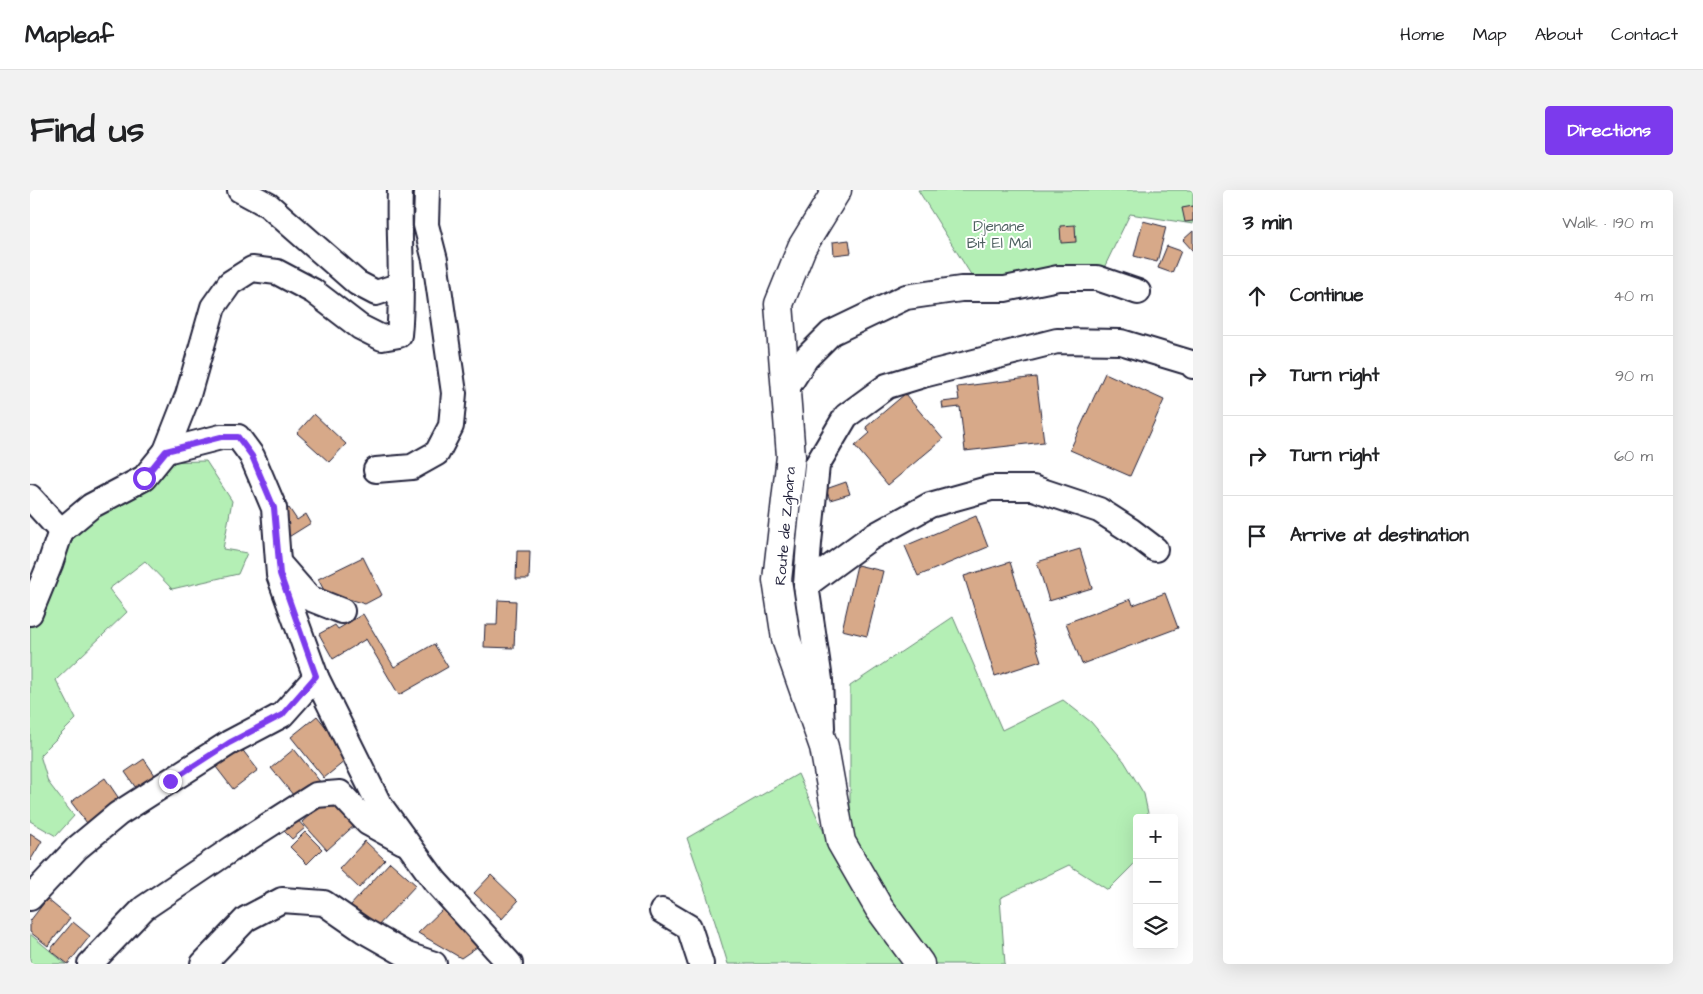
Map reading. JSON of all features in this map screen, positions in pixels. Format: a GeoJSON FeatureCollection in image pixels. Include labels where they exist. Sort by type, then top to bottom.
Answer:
{"type":"FeatureCollection","features":[{"type":"Feature","properties":{"kind":"street"},"geometry":{"type":"LineString","coordinates":[[240,190],[268,205],[357,283],[376,294],[401,285]]}},
{"type":"Feature","properties":{"kind":"street"},"geometry":{"type":"LineString","coordinates":[[30,613],[50,564],[61,530],[91,506],[144,478],[166,451],[188,396],[213,307],[230,283],[252,269],[277,272],[313,291],[360,326],[382,338],[399,335],[401,310],[400,190]]}},
{"type":"Feature","properties":{"kind":"street"},"geometry":{"type":"LineString","coordinates":[[376,470],[412,467],[437,453],[451,426],[454,393],[434,260],[426,225],[427,190]]}},
{"type":"Feature","properties":{"kind":"street","name":"Route de Zghara"},"geometry":{"type":"LineString","coordinates":[[837,190],[802,247],[780,304],[791,456],[777,580],[786,639],[824,747],[841,842],[879,908],[920,964]]}},
{"type":"Feature","properties":{"kind":"street"},"geometry":{"type":"LineString","coordinates":[[785,391],[806,358],[831,333],[906,297],[961,289],[1005,289],[1058,278],[1096,278],[1138,292]]}},
{"type":"Feature","properties":{"kind":"street"},"geometry":{"type":"LineString","coordinates":[[824,747],[820,680],[806,585],[817,465],[846,416],[887,386],[1057,341],[1121,342],[1191,363],[1193,366]]}},
{"type":"Feature","properties":{"kind":"street"},"geometry":{"type":"LineString","coordinates":[[166,451],[221,437],[238,437],[252,456],[274,508],[280,574],[316,676],[379,804],[434,880],[510,964]]}},
{"type":"Feature","properties":{"kind":"street"},"geometry":{"type":"LineString","coordinates":[[806,585],[870,538],[930,505],[991,488],[1033,488],[1099,510],[1155,549]]}},
{"type":"Feature","properties":{"kind":"street"},"geometry":{"type":"LineString","coordinates":[[30,497],[61,530]]}},
{"type":"Feature","properties":{"kind":"street"},"geometry":{"type":"LineString","coordinates":[[279,564],[309,598],[342,611]]}},
{"type":"Feature","properties":{"kind":"street"},"geometry":{"type":"LineString","coordinates":[[30,898],[78,848],[118,814],[229,743],[282,715],[316,676]]}},
{"type":"Feature","properties":{"kind":"street"},"geometry":{"type":"LineString","coordinates":[[90,964],[144,908],[232,848],[316,795],[340,793],[368,823],[410,846]]}},
{"type":"Feature","properties":{"kind":"street"},"geometry":{"type":"LineString","coordinates":[[203,964],[246,919],[282,900],[324,903],[362,930],[407,955],[434,964]]}},
{"type":"Feature","properties":{"kind":"street"},"geometry":{"type":"LineString","coordinates":[[662,911],[689,927],[702,964]]}},
{"type":"Feature","properties":{"kind":"green space","name":"Djenane Bit El Mal"},"geometry":{"type":"Polygon","coordinates":[[[918,190],[1193,190],[1193,224],[1130,214],[1101,274],[975,281],[918,190]]]}},
{"type":"Feature","properties":{"kind":"green space"},"geometry":{"type":"Polygon","coordinates":[[[206,461],[232,501],[223,549],[247,553],[238,574],[172,589],[145,561],[109,589],[127,612],[56,680],[76,719],[40,755],[48,782],[74,816],[56,836],[30,821],[30,606],[60,519],[155,462],[206,461]]]}},
{"type":"Feature","properties":{"kind":"green space"},"geometry":{"type":"Polygon","coordinates":[[[953,617],[1002,730],[1063,700],[1091,722],[1124,761],[1144,794],[1148,814],[1133,814],[1133,865],[1108,890],[1069,865],[1000,898],[1005,964],[931,964],[856,854],[850,818],[850,686],[953,617]]]}},
{"type":"Feature","properties":{"kind":"green space"},"geometry":{"type":"Polygon","coordinates":[[[798,774],[831,848],[906,964],[728,964],[687,838],[798,774]]]}},
{"type":"Feature","properties":{"kind":"green space"},"geometry":{"type":"Polygon","coordinates":[[[30,934],[66,964],[30,964],[30,934]]]}},
{"type":"Feature","properties":{"kind":"building"},"geometry":{"type":"Polygon","coordinates":[[[1193,206],[1193,221],[1185,222],[1182,208],[1193,206]]]}},
{"type":"Feature","properties":{"kind":"building"},"geometry":{"type":"Polygon","coordinates":[[[1143,221],[1166,227],[1157,262],[1134,256],[1143,221]]]}},
{"type":"Feature","properties":{"kind":"building"},"geometry":{"type":"Polygon","coordinates":[[[1075,225],[1076,242],[1061,243],[1060,226],[1075,225]]]}},
{"type":"Feature","properties":{"kind":"building"},"geometry":{"type":"Polygon","coordinates":[[[1193,231],[1193,251],[1183,240],[1193,231]]]}},
{"type":"Feature","properties":{"kind":"building"},"geometry":{"type":"Polygon","coordinates":[[[849,240],[851,253],[834,255],[833,242],[849,240]]]}},
{"type":"Feature","properties":{"kind":"building"},"geometry":{"type":"Polygon","coordinates":[[[1167,246],[1181,251],[1172,273],[1158,268],[1167,246]]]}},
{"type":"Feature","properties":{"kind":"building"},"geometry":{"type":"Polygon","coordinates":[[[1105,373],[1164,400],[1130,476],[1070,450],[1105,373]]]}},
{"type":"Feature","properties":{"kind":"building"},"geometry":{"type":"Polygon","coordinates":[[[1036,377],[1044,442],[965,451],[960,407],[943,409],[942,402],[959,400],[957,387],[1036,377]]]}},
{"type":"Feature","properties":{"kind":"building"},"geometry":{"type":"Polygon","coordinates":[[[905,394],[943,439],[888,485],[855,446],[870,433],[866,427],[905,394]]]}},
{"type":"Feature","properties":{"kind":"building"},"geometry":{"type":"Polygon","coordinates":[[[314,414],[346,444],[329,462],[297,433],[314,414]]]}},
{"type":"Feature","properties":{"kind":"building"},"geometry":{"type":"Polygon","coordinates":[[[846,482],[850,494],[830,500],[826,489],[846,482]]]}},
{"type":"Feature","properties":{"kind":"building"},"geometry":{"type":"Polygon","coordinates":[[[289,508],[297,520],[306,514],[311,523],[287,538],[274,517],[289,508]]]}},
{"type":"Feature","properties":{"kind":"building"},"geometry":{"type":"Polygon","coordinates":[[[976,516],[988,547],[918,576],[905,546],[976,516]]]}},
{"type":"Feature","properties":{"kind":"building"},"geometry":{"type":"Polygon","coordinates":[[[1080,549],[1092,588],[1049,601],[1037,562],[1080,549]]]}},
{"type":"Feature","properties":{"kind":"building"},"geometry":{"type":"Polygon","coordinates":[[[517,551],[530,551],[529,579],[516,579],[517,551]]]}},
{"type":"Feature","properties":{"kind":"building"},"geometry":{"type":"Polygon","coordinates":[[[363,557],[382,595],[365,604],[325,592],[318,579],[363,557]]]}},
{"type":"Feature","properties":{"kind":"building"},"geometry":{"type":"Polygon","coordinates":[[[1010,562],[1041,661],[995,676],[964,576],[1010,562]]]}},
{"type":"Feature","properties":{"kind":"building"},"geometry":{"type":"Polygon","coordinates":[[[857,565],[883,571],[867,636],[842,630],[857,565]]]}},
{"type":"Feature","properties":{"kind":"building"},"geometry":{"type":"Polygon","coordinates":[[[1165,593],[1178,628],[1082,664],[1066,623],[1131,599],[1133,605],[1165,593]]]}},
{"type":"Feature","properties":{"kind":"building"},"geometry":{"type":"Polygon","coordinates":[[[498,600],[516,601],[514,648],[484,647],[485,625],[497,625],[498,600]]]}},
{"type":"Feature","properties":{"kind":"building"},"geometry":{"type":"Polygon","coordinates":[[[363,614],[394,667],[434,644],[448,667],[399,695],[366,639],[333,659],[319,634],[335,625],[338,629],[363,614]]]}},
{"type":"Feature","properties":{"kind":"building"},"geometry":{"type":"Polygon","coordinates":[[[317,716],[350,757],[324,778],[291,737],[317,716]]]}},
{"type":"Feature","properties":{"kind":"building"},"geometry":{"type":"Polygon","coordinates":[[[241,748],[258,770],[233,789],[216,767],[241,748]]]}},
{"type":"Feature","properties":{"kind":"building"},"geometry":{"type":"Polygon","coordinates":[[[294,749],[321,783],[298,801],[271,768],[294,749]]]}},
{"type":"Feature","properties":{"kind":"building"},"geometry":{"type":"Polygon","coordinates":[[[144,759],[157,778],[138,791],[125,772],[144,759]]]}},
{"type":"Feature","properties":{"kind":"building"},"geometry":{"type":"Polygon","coordinates":[[[105,778],[120,800],[87,823],[71,802],[105,778]]]}},
{"type":"Feature","properties":{"kind":"building"},"geometry":{"type":"Polygon","coordinates":[[[332,795],[357,823],[327,850],[302,822],[332,795]]]}},
{"type":"Feature","properties":{"kind":"building"},"geometry":{"type":"Polygon","coordinates":[[[293,815],[305,828],[292,839],[280,827],[293,815]]]}},
{"type":"Feature","properties":{"kind":"building"},"geometry":{"type":"Polygon","coordinates":[[[305,832],[322,849],[307,864],[290,847],[305,832]]]}},
{"type":"Feature","properties":{"kind":"building"},"geometry":{"type":"Polygon","coordinates":[[[30,833],[42,841],[30,861],[30,833]]]}},
{"type":"Feature","properties":{"kind":"building"},"geometry":{"type":"Polygon","coordinates":[[[365,841],[385,860],[359,888],[339,869],[365,841]]]}},
{"type":"Feature","properties":{"kind":"building"},"geometry":{"type":"Polygon","coordinates":[[[390,862],[416,885],[375,929],[350,906],[390,862]]]}},
{"type":"Feature","properties":{"kind":"building"},"geometry":{"type":"Polygon","coordinates":[[[491,875],[518,901],[502,919],[474,893],[491,875]]]}},
{"type":"Feature","properties":{"kind":"building"},"geometry":{"type":"Polygon","coordinates":[[[47,899],[70,918],[48,946],[30,932],[30,921],[47,899]]]}},
{"type":"Feature","properties":{"kind":"building"},"geometry":{"type":"Polygon","coordinates":[[[444,908],[480,945],[461,958],[418,933],[444,908]]]}},
{"type":"Feature","properties":{"kind":"building"},"geometry":{"type":"Polygon","coordinates":[[[73,922],[90,936],[68,964],[50,950],[73,922]]]}},
{"type":"Feature","properties":{"kind":"route"},"geometry":{"type":"LineString","coordinates":[[144,478],[166,451],[221,437],[238,437],[252,456],[274,508],[280,574],[316,676],[282,715],[229,743],[170,781]]}}]}
